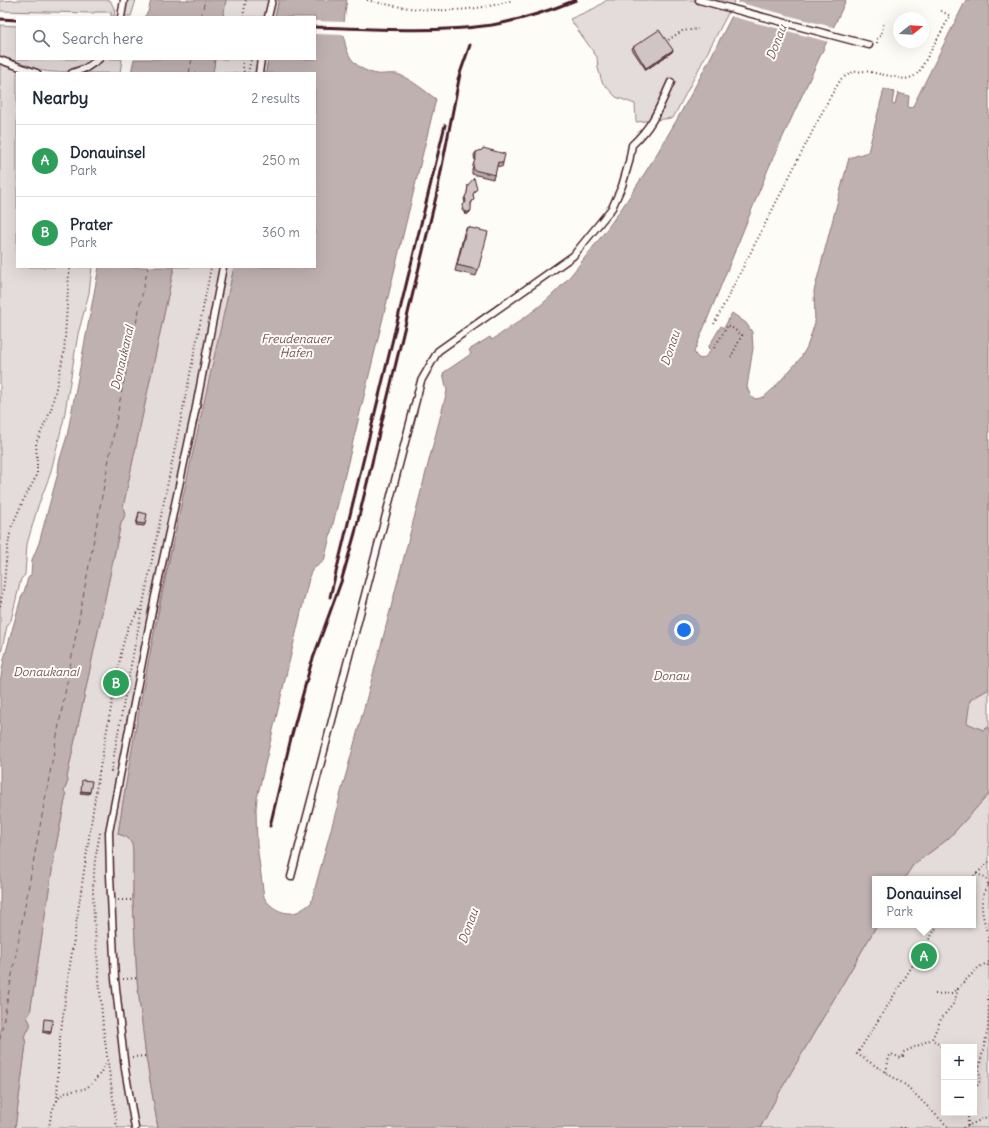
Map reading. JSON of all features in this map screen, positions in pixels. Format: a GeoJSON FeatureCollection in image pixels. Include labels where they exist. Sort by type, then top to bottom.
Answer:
{"type":"FeatureCollection","features":[{"type":"Feature","properties":{"kind":"lane"},"geometry":{"type":"LineString","coordinates":[[121,16],[124,0]]}},
{"type":"Feature","properties":{"kind":"lane"},"geometry":{"type":"LineString","coordinates":[[268,16],[272,0]]}},
{"type":"Feature","properties":{"kind":"lane"},"geometry":{"type":"LineString","coordinates":[[699,0],[869,45]]}},
{"type":"Feature","properties":{"kind":"lane"},"geometry":{"type":"LineString","coordinates":[[0,60],[34,72]]}},
{"type":"Feature","properties":{"kind":"lane"},"geometry":{"type":"LineString","coordinates":[[75,72],[86,68],[98,60]]}},
{"type":"Feature","properties":{"kind":"lane"},"geometry":{"type":"LineString","coordinates":[[258,72],[261,60]]}},
{"type":"Feature","properties":{"kind":"lane"},"geometry":{"type":"LineString","coordinates":[[291,877],[421,382],[438,351],[573,256],[612,208],[622,186],[632,145],[643,135],[654,119],[671,82]]}},
{"type":"Feature","properties":{"kind":"lane"},"geometry":{"type":"LineString","coordinates":[[135,1128],[125,1069],[115,979],[109,832],[153,609],[224,268]]}},
{"type":"Feature","properties":{"kind":"path"},"geometry":{"type":"LineString","coordinates":[[243,16],[246,0]]}},
{"type":"Feature","properties":{"kind":"path"},"geometry":{"type":"LineString","coordinates":[[367,0],[411,8],[452,11],[483,7],[513,0]]}},
{"type":"Feature","properties":{"kind":"path"},"geometry":{"type":"LineString","coordinates":[[714,324],[829,99],[841,79],[853,72],[865,71],[905,79],[913,77],[919,72],[950,16],[940,10]]}},
{"type":"Feature","properties":{"kind":"path"},"geometry":{"type":"LineString","coordinates":[[876,47],[877,39],[881,36],[884,22]]}},
{"type":"Feature","properties":{"kind":"path"},"geometry":{"type":"LineString","coordinates":[[665,42],[682,31],[698,29]]}},
{"type":"Feature","properties":{"kind":"path"},"geometry":{"type":"LineString","coordinates":[[242,60],[244,72]]}},
{"type":"Feature","properties":{"kind":"path"},"geometry":{"type":"LineString","coordinates":[[248,72],[251,60]]}},
{"type":"Feature","properties":{"kind":"path"},"geometry":{"type":"LineString","coordinates":[[0,606],[7,551],[12,528],[23,501],[37,475],[36,443],[51,410],[64,353],[69,273],[71,268]]}},
{"type":"Feature","properties":{"kind":"path"},"geometry":{"type":"LineString","coordinates":[[714,348],[728,325],[742,335],[731,357]]}},
{"type":"Feature","properties":{"kind":"path"},"geometry":{"type":"LineString","coordinates":[[49,1128],[50,1119],[57,1101],[59,1046],[98,776],[122,648],[128,627],[142,607]]}},
{"type":"Feature","properties":{"kind":"path"},"geometry":{"type":"LineString","coordinates":[[989,862],[976,874],[985,877],[989,885],[983,895],[982,906],[983,918],[989,943]]}},
{"type":"Feature","properties":{"kind":"path"},"geometry":{"type":"LineString","coordinates":[[124,900],[133,900]]}},
{"type":"Feature","properties":{"kind":"path"},"geometry":{"type":"LineString","coordinates":[[936,928],[858,1054],[907,1086],[949,1128]]}},
{"type":"Feature","properties":{"kind":"path"},"geometry":{"type":"LineString","coordinates":[[935,994],[952,993],[979,967],[988,963],[989,968]]}},
{"type":"Feature","properties":{"kind":"path"},"geometry":{"type":"LineString","coordinates":[[129,978],[138,978]]}},
{"type":"Feature","properties":{"kind":"path"},"geometry":{"type":"LineString","coordinates":[[886,1072],[891,1054],[901,1058],[904,1052],[932,1039],[941,1019],[954,1003],[959,986]]}},
{"type":"Feature","properties":{"kind":"path"},"geometry":{"type":"LineString","coordinates":[[977,1085],[980,1076],[979,1068],[988,1029],[989,991]]}},
{"type":"Feature","properties":{"kind":"path"},"geometry":{"type":"LineString","coordinates":[[932,1039],[941,1046]]}},
{"type":"Feature","properties":{"kind":"path"},"geometry":{"type":"LineString","coordinates":[[137,1057],[146,1056]]}},
{"type":"Feature","properties":{"kind":"path"},"geometry":{"type":"LineString","coordinates":[[57,1101],[64,1093],[88,1087],[101,1073],[107,1060]]}},
{"type":"Feature","properties":{"kind":"path"},"geometry":{"type":"LineString","coordinates":[[968,1116],[968,1126]]}},
{"type":"Feature","properties":{"kind":"path"},"geometry":{"type":"LineString","coordinates":[[963,1128],[989,1116]]}},
{"type":"Feature","properties":{"kind":"path"},"geometry":{"type":"LineString","coordinates":[[900,1128],[908,1128]]}},
{"type":"Feature","properties":{"kind":"shaded area"},"geometry":{"type":"Polygon","coordinates":[[[110,0],[114,8],[115,16],[111,16],[111,12],[0,11],[0,1],[110,0]]]}},
{"type":"Feature","properties":{"kind":"shaded area"},"geometry":{"type":"Polygon","coordinates":[[[127,0],[136,0],[131,16],[124,16],[127,0]]]}},
{"type":"Feature","properties":{"kind":"shaded area"},"geometry":{"type":"Polygon","coordinates":[[[226,0],[279,0],[275,16],[223,16],[226,0]]]}},
{"type":"Feature","properties":{"kind":"shaded area"},"geometry":{"type":"Polygon","coordinates":[[[607,0],[735,0],[673,118],[636,122],[635,104],[616,97],[602,82],[597,57],[570,19],[595,8],[607,0]]]}},
{"type":"Feature","properties":{"kind":"shaded area"},"geometry":{"type":"Polygon","coordinates":[[[0,25],[16,26],[16,60],[92,60],[82,66],[70,70],[47,72],[24,66],[0,57],[0,25]]]}},
{"type":"Feature","properties":{"kind":"shaded area"},"geometry":{"type":"Polygon","coordinates":[[[102,60],[122,60],[120,72],[81,72],[100,63],[102,60]]]}},
{"type":"Feature","properties":{"kind":"shaded area"},"geometry":{"type":"Polygon","coordinates":[[[215,60],[268,60],[266,72],[213,72],[215,60]]]}},
{"type":"Feature","properties":{"kind":"shaded area"},"geometry":{"type":"Polygon","coordinates":[[[0,63],[29,72],[16,72],[16,268],[92,268],[89,293],[78,334],[64,418],[50,475],[38,506],[27,544],[25,575],[21,579],[11,620],[7,626],[0,658],[0,63]]]}},
{"type":"Feature","properties":{"kind":"shaded area"},"geometry":{"type":"Polygon","coordinates":[[[174,268],[234,268],[162,590],[118,834],[127,837],[132,843],[137,980],[146,1057],[158,1128],[15,1128],[26,1044],[24,1036],[30,1027],[27,1017],[30,1013],[55,851],[66,795],[64,791],[68,781],[67,777],[121,523],[125,515],[123,507],[174,268]]]}},
{"type":"Feature","properties":{"kind":"shaded area"},"geometry":{"type":"Polygon","coordinates":[[[989,689],[989,727],[983,730],[966,723],[970,700],[989,689]]]}},
{"type":"Feature","properties":{"kind":"shaded area"},"geometry":{"type":"Polygon","coordinates":[[[989,794],[989,1128],[760,1128],[875,928],[976,928],[976,876],[906,876],[913,865],[948,839],[989,794]]]}},
{"type":"Feature","properties":{"kind":"water"},"geometry":{"type":"Polygon","coordinates":[[[151,0],[226,0],[223,16],[145,16],[148,12],[151,0]]]}},
{"type":"Feature","properties":{"kind":"water","name":"Donau"},"geometry":{"type":"Polygon","coordinates":[[[279,0],[347,0],[344,23],[345,45],[349,55],[355,63],[376,74],[400,75],[436,99],[324,561],[313,569],[310,574],[257,798],[257,845],[264,897],[274,908],[282,912],[292,913],[299,911],[311,903],[383,638],[447,391],[443,373],[471,354],[469,350],[490,337],[492,340],[537,308],[564,283],[577,268],[621,209],[659,151],[676,122],[740,0],[846,0],[769,167],[694,352],[697,357],[701,359],[705,357],[711,350],[708,348],[721,326],[724,328],[732,313],[746,323],[752,332],[753,348],[747,387],[751,397],[756,399],[764,397],[800,359],[807,347],[815,323],[814,291],[849,158],[868,152],[884,89],[894,92],[892,104],[895,105],[898,93],[909,96],[908,107],[912,108],[966,0],[989,0],[989,689],[970,700],[967,723],[983,730],[989,727],[989,794],[948,839],[913,865],[906,876],[872,876],[872,928],[875,928],[760,1128],[158,1128],[146,1057],[137,980],[132,843],[127,837],[118,834],[157,620],[234,268],[316,268],[316,72],[266,72],[268,60],[316,60],[316,16],[275,16],[279,0]]]}},
{"type":"Feature","properties":{"kind":"water"},"geometry":{"type":"Polygon","coordinates":[[[134,60],[215,60],[213,72],[131,72],[134,60]]]}},
{"type":"Feature","properties":{"kind":"water","name":"Donaukanal"},"geometry":{"type":"Polygon","coordinates":[[[99,268],[174,268],[123,507],[125,515],[121,523],[67,777],[68,781],[64,791],[66,795],[55,851],[30,1013],[27,1017],[30,1027],[24,1036],[26,1044],[15,1128],[0,1128],[0,682],[4,659],[21,598],[28,578],[31,575],[32,560],[39,543],[67,436],[99,268]]]}},
{"type":"Feature","properties":{"kind":"pier"},"geometry":{"type":"Polygon","coordinates":[[[737,2],[836,28],[829,42],[730,16],[737,2]]]}},
{"type":"Feature","properties":{"kind":"pier"},"geometry":{"type":"Polygon","coordinates":[[[316,21],[345,22],[345,35],[316,34],[316,21]]]}},
{"type":"Feature","properties":{"kind":"building"},"geometry":{"type":"Polygon","coordinates":[[[659,30],[673,50],[646,68],[633,47],[659,30]]]}},
{"type":"Feature","properties":{"kind":"building"},"geometry":{"type":"Polygon","coordinates":[[[483,148],[505,154],[503,163],[498,162],[495,175],[474,170],[473,165],[476,152],[482,150],[483,148]]]}},
{"type":"Feature","properties":{"kind":"building"},"geometry":{"type":"Polygon","coordinates":[[[474,178],[477,189],[473,194],[474,199],[471,203],[471,210],[466,212],[463,205],[466,202],[465,197],[468,185],[474,178]]]}},
{"type":"Feature","properties":{"kind":"building"},"geometry":{"type":"Polygon","coordinates":[[[467,227],[488,232],[478,270],[457,265],[467,227]]]}},
{"type":"Feature","properties":{"kind":"building"},"geometry":{"type":"Polygon","coordinates":[[[139,512],[147,514],[145,524],[137,523],[139,512]]]}},
{"type":"Feature","properties":{"kind":"building"},"geometry":{"type":"Polygon","coordinates":[[[82,780],[92,781],[90,792],[81,791],[82,780]]]}},
{"type":"Feature","properties":{"kind":"building"},"geometry":{"type":"Polygon","coordinates":[[[44,1019],[53,1020],[51,1031],[43,1030],[44,1019]]]}},
{"type":"Feature","properties":{"kind":"ferry route"},"geometry":{"type":"LineString","coordinates":[[201,16],[205,0]]}},
{"type":"Feature","properties":{"kind":"ferry route"},"geometry":{"type":"LineString","coordinates":[[189,72],[192,60]]}},
{"type":"Feature","properties":{"kind":"ferry route"},"geometry":{"type":"LineString","coordinates":[[0,1039],[121,395],[148,268]]}},
{"type":"Feature","properties":{"kind":"railway"},"geometry":{"type":"LineString","coordinates":[[316,27],[426,30],[492,25],[524,18],[576,0]]}},
{"type":"Feature","properties":{"kind":"railway"},"geometry":{"type":"LineString","coordinates":[[0,19],[16,20]]}},
{"type":"Feature","properties":{"kind":"railway"},"geometry":{"type":"LineString","coordinates":[[458,79],[470,45]]}},
{"type":"Feature","properties":{"kind":"railway"},"geometry":{"type":"LineString","coordinates":[[270,826],[291,738],[311,664],[341,582],[355,533],[436,197],[460,74]]}},
{"type":"Feature","properties":{"kind":"railway"},"geometry":{"type":"LineString","coordinates":[[330,597],[445,125]]}},
{"type":"Feature","properties":{"kind":"place","name":"Prater"},"geometry":{"type":"Point","coordinates":[116,683]}},
{"type":"Feature","properties":{"kind":"place","name":"Donauinsel"},"geometry":{"type":"Point","coordinates":[924,956]}},
{"type":"Feature","properties":{"kind":"water label","name":"Freudenauer Hafen"},"geometry":{"type":"Point","coordinates":[296,345]}}]}
